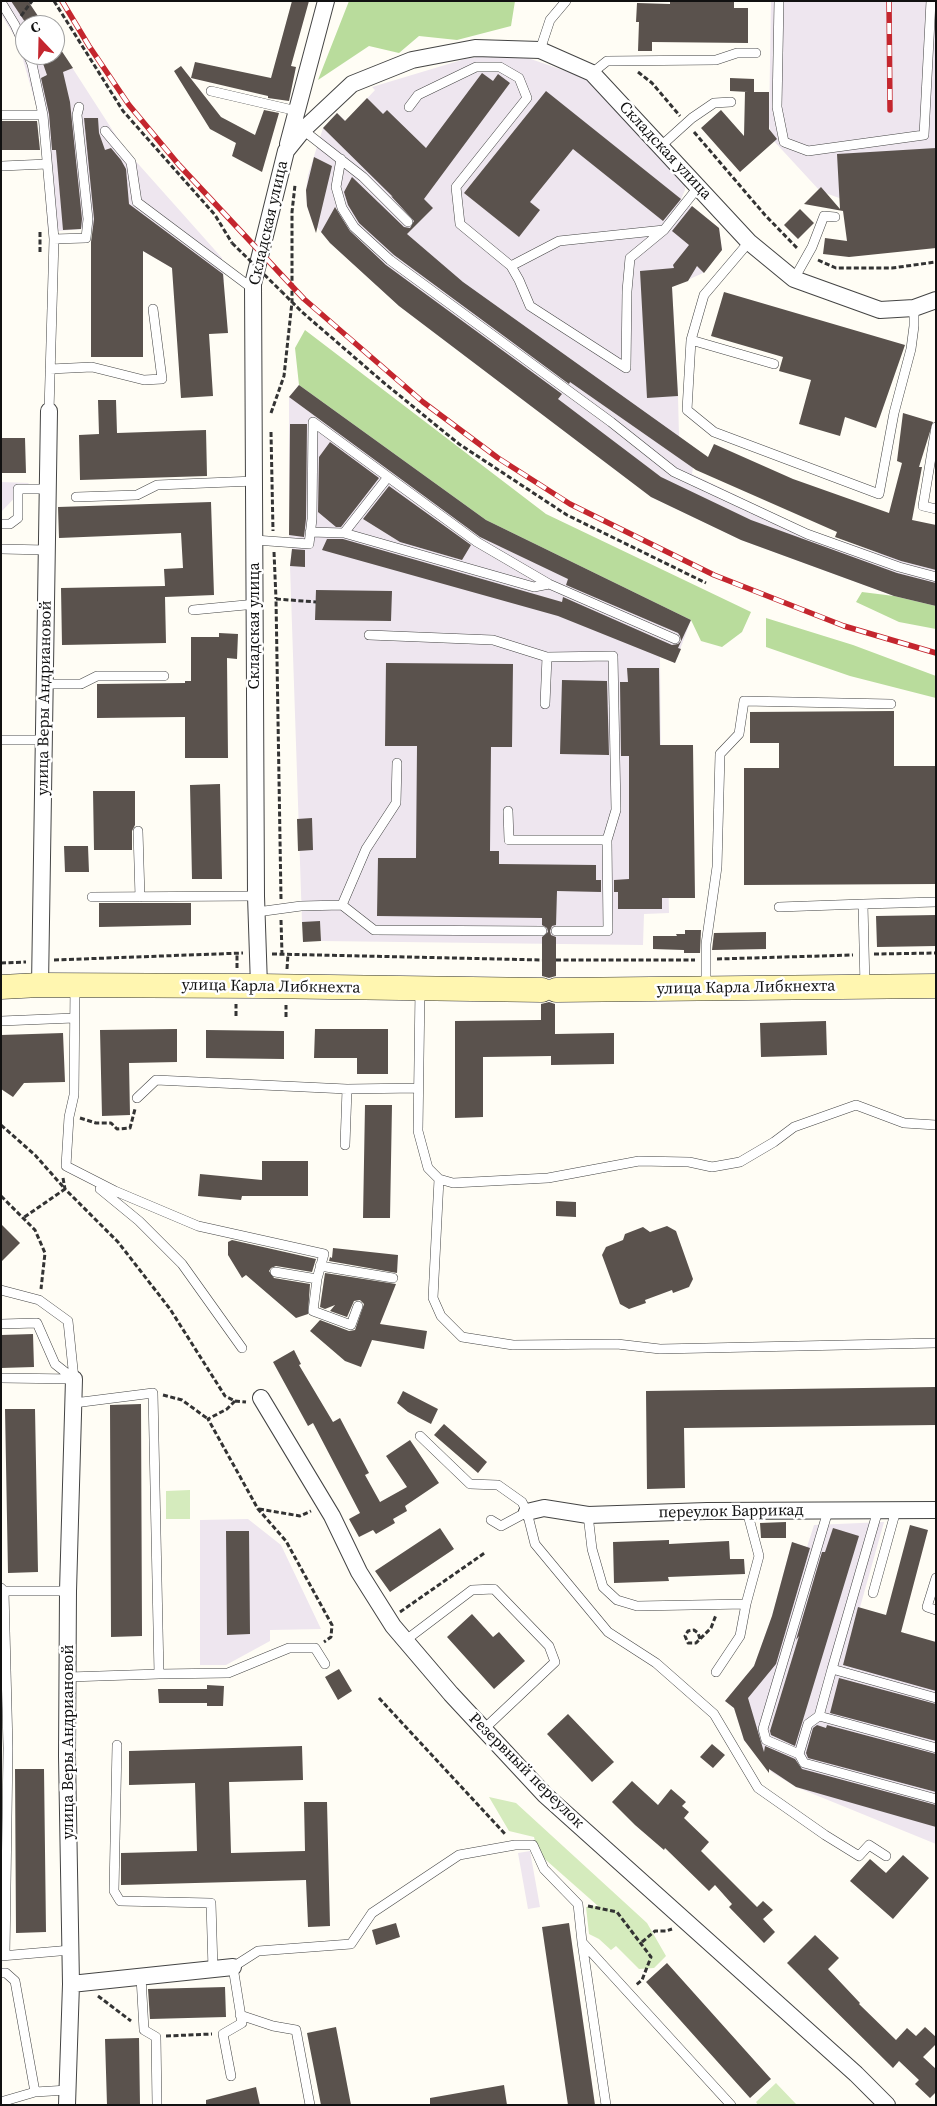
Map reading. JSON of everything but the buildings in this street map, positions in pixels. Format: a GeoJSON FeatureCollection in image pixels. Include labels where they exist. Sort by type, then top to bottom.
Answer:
{"type":"FeatureCollection","features":[{"type":"Feature","properties":{"kind":"main road","name":"улица Карла Либкнехта"},"geometry":{"type":"LineString","coordinates":[[1,987],[40,985],[259,986],[549,990],[936,986]]}},
{"type":"Feature","properties":{"kind":"street"},"geometry":{"type":"LineString","coordinates":[[286,151],[326,1]]}},
{"type":"Feature","properties":{"kind":"street","name":"Складская улица"},"geometry":{"type":"LineString","coordinates":[[259,986],[256,904],[253,289],[262,242],[286,151],[303,130],[352,84],[412,60],[475,48],[540,50],[592,73],[749,242],[794,279],[880,310],[914,308],[936,300]]}},
{"type":"Feature","properties":{"kind":"street","name":"улица Веры Андриановой"},"geometry":{"type":"LineString","coordinates":[[40,985],[48,411]]}},
{"type":"Feature","properties":{"kind":"street","name":"улица Веры Андриановой"},"geometry":{"type":"LineString","coordinates":[[67,2098],[71,1984],[67,1756],[69,1676],[68,1591],[74,1379]]}},
{"type":"Feature","properties":{"kind":"street","name":"Резервный переулок"},"geometry":{"type":"LineString","coordinates":[[261,1398],[332,1516],[359,1572],[390,1619],[484,1729],[546,1795],[856,2074],[887,2105]]}},
{"type":"Feature","properties":{"kind":"street","name":"переулок Баррикад"},"geometry":{"type":"LineString","coordinates":[[527,1512],[544,1508],[588,1515],[747,1511],[936,1510]]}},
{"type":"Feature","properties":{"kind":"street"},"geometry":{"type":"LineString","coordinates":[[71,1984],[233,1967]]}},
{"type":"Feature","properties":{"kind":"lane"},"geometry":{"type":"LineString","coordinates":[[540,50],[550,20],[566,1]]}},
{"type":"Feature","properties":{"kind":"lane"},"geometry":{"type":"LineString","coordinates":[[779,1],[778,107],[782,133],[784,142],[808,151],[924,135],[931,1]]}},
{"type":"Feature","properties":{"kind":"lane"},"geometry":{"type":"LineString","coordinates":[[1,2],[15,23]]}},
{"type":"Feature","properties":{"kind":"lane"},"geometry":{"type":"LineString","coordinates":[[592,73],[608,61],[716,60],[738,52],[756,53]]}},
{"type":"Feature","properties":{"kind":"lane"},"geometry":{"type":"LineString","coordinates":[[32,65],[43,115],[54,239],[48,411]]}},
{"type":"Feature","properties":{"kind":"lane"},"geometry":{"type":"LineString","coordinates":[[409,107],[418,95],[476,67],[500,67],[519,78],[527,98],[456,187],[460,224],[511,266],[520,280],[530,306],[626,368],[627,291],[630,258],[664,230],[698,186]]}},
{"type":"Feature","properties":{"kind":"lane"},"geometry":{"type":"LineString","coordinates":[[211,91],[297,111]]}},
{"type":"Feature","properties":{"kind":"lane"},"geometry":{"type":"LineString","coordinates":[[661,146],[686,123],[714,103],[731,102]]}},
{"type":"Feature","properties":{"kind":"lane"},"geometry":{"type":"LineString","coordinates":[[54,239],[86,238],[88,218],[77,115],[79,107]]}},
{"type":"Feature","properties":{"kind":"lane"},"geometry":{"type":"LineString","coordinates":[[1,115],[43,115]]}},
{"type":"Feature","properties":{"kind":"lane"},"geometry":{"type":"LineString","coordinates":[[303,130],[341,159],[408,222]]}},
{"type":"Feature","properties":{"kind":"lane"},"geometry":{"type":"LineString","coordinates":[[104,131],[131,162],[137,202],[253,289]]}},
{"type":"Feature","properties":{"kind":"lane"},"geometry":{"type":"LineString","coordinates":[[341,159],[336,187],[342,208],[354,227],[390,260],[611,422],[674,472],[807,534],[899,567],[936,576]]}},
{"type":"Feature","properties":{"kind":"lane"},"geometry":{"type":"LineString","coordinates":[[2,166],[47,164]]}},
{"type":"Feature","properties":{"kind":"lane"},"geometry":{"type":"LineString","coordinates":[[794,279],[807,256],[824,216],[835,217]]}},
{"type":"Feature","properties":{"kind":"lane"},"geometry":{"type":"LineString","coordinates":[[511,266],[559,241],[664,230]]}},
{"type":"Feature","properties":{"kind":"lane"},"geometry":{"type":"LineString","coordinates":[[749,242],[704,295],[691,340],[687,410],[714,432],[878,494],[894,413],[911,349],[914,308]]}},
{"type":"Feature","properties":{"kind":"lane"},"geometry":{"type":"LineString","coordinates":[[50,369],[92,367],[144,380],[162,379],[153,309]]}},
{"type":"Feature","properties":{"kind":"lane"},"geometry":{"type":"LineString","coordinates":[[691,340],[774,364]]}},
{"type":"Feature","properties":{"kind":"lane"},"geometry":{"type":"LineString","coordinates":[[255,540],[309,544],[313,422],[476,542],[549,584],[675,638]]}},
{"type":"Feature","properties":{"kind":"lane"},"geometry":{"type":"LineString","coordinates":[[936,427],[923,506],[936,509]]}},
{"type":"Feature","properties":{"kind":"lane"},"geometry":{"type":"LineString","coordinates":[[344,533],[388,477]]}},
{"type":"Feature","properties":{"kind":"lane"},"geometry":{"type":"LineString","coordinates":[[76,497],[137,495],[157,485],[255,481]]}},
{"type":"Feature","properties":{"kind":"lane"},"geometry":{"type":"LineString","coordinates":[[1,524],[10,524],[18,518],[18,489],[47,489]]}},
{"type":"Feature","properties":{"kind":"lane"},"geometry":{"type":"LineString","coordinates":[[310,532],[344,533],[534,587],[549,584]]}},
{"type":"Feature","properties":{"kind":"lane"},"geometry":{"type":"LineString","coordinates":[[1,549],[46,550]]}},
{"type":"Feature","properties":{"kind":"lane"},"geometry":{"type":"LineString","coordinates":[[193,610],[256,604]]}},
{"type":"Feature","properties":{"kind":"lane"},"geometry":{"type":"LineString","coordinates":[[369,635],[493,640],[547,657],[613,656],[616,810],[607,840],[608,931],[556,931]]}},
{"type":"Feature","properties":{"kind":"lane"},"geometry":{"type":"LineString","coordinates":[[545,704],[547,657]]}},
{"type":"Feature","properties":{"kind":"lane"},"geometry":{"type":"LineString","coordinates":[[45,684],[81,684],[97,676],[164,676]]}},
{"type":"Feature","properties":{"kind":"lane"},"geometry":{"type":"LineString","coordinates":[[706,989],[706,944],[717,867],[720,754],[739,734],[744,701],[891,704]]}},
{"type":"Feature","properties":{"kind":"lane"},"geometry":{"type":"LineString","coordinates":[[1,740],[44,740]]}},
{"type":"Feature","properties":{"kind":"lane"},"geometry":{"type":"LineString","coordinates":[[342,905],[366,849],[396,802],[397,763]]}},
{"type":"Feature","properties":{"kind":"lane"},"geometry":{"type":"LineString","coordinates":[[508,811],[509,840],[607,840]]}},
{"type":"Feature","properties":{"kind":"lane"},"geometry":{"type":"LineString","coordinates":[[138,831],[140,897]]}},
{"type":"Feature","properties":{"kind":"lane"},"geometry":{"type":"LineString","coordinates":[[92,897],[140,897],[256,904],[281,909],[301,906],[342,905],[374,930],[542,931]]}},
{"type":"Feature","properties":{"kind":"lane"},"geometry":{"type":"LineString","coordinates":[[778,908],[936,902]]}},
{"type":"Feature","properties":{"kind":"lane"},"geometry":{"type":"LineString","coordinates":[[863,904],[865,987]]}},
{"type":"Feature","properties":{"kind":"lane"},"geometry":{"type":"LineString","coordinates":[[66,1166],[69,1117],[74,1095],[75,985]]}},
{"type":"Feature","properties":{"kind":"lane"},"geometry":{"type":"LineString","coordinates":[[420,989],[418,1131],[428,1168],[439,1179],[453,1183],[548,1178],[639,1161],[689,1162],[712,1167],[740,1162],[774,1142],[794,1127],[856,1105],[904,1123],[936,1124]]}},
{"type":"Feature","properties":{"kind":"lane"},"geometry":{"type":"LineString","coordinates":[[1,1021],[74,1018]]}},
{"type":"Feature","properties":{"kind":"lane"},"geometry":{"type":"LineString","coordinates":[[137,1098],[156,1080],[347,1089],[418,1088]]}},
{"type":"Feature","properties":{"kind":"lane"},"geometry":{"type":"LineString","coordinates":[[345,1144],[347,1089]]}},
{"type":"Feature","properties":{"kind":"lane"},"geometry":{"type":"LineString","coordinates":[[66,1166],[115,1191],[198,1226],[324,1254],[317,1279],[313,1311],[350,1325],[358,1306]]}},
{"type":"Feature","properties":{"kind":"lane"},"geometry":{"type":"LineString","coordinates":[[66,1166],[112,1197],[182,1264],[242,1348]]}},
{"type":"Feature","properties":{"kind":"lane"},"geometry":{"type":"LineString","coordinates":[[439,1179],[433,1298],[441,1316],[462,1337],[513,1345],[617,1344],[660,1348],[936,1343]]}},
{"type":"Feature","properties":{"kind":"lane"},"geometry":{"type":"LineString","coordinates":[[320,1266],[393,1278]]}},
{"type":"Feature","properties":{"kind":"lane"},"geometry":{"type":"LineString","coordinates":[[275,1272],[317,1279]]}},
{"type":"Feature","properties":{"kind":"lane"},"geometry":{"type":"LineString","coordinates":[[1,1290],[40,1300],[68,1321],[74,1379]]}},
{"type":"Feature","properties":{"kind":"lane"},"geometry":{"type":"LineString","coordinates":[[1,1324],[37,1323],[55,1364],[74,1379]]}},
{"type":"Feature","properties":{"kind":"lane"},"geometry":{"type":"LineString","coordinates":[[1,1378],[74,1379]]}},
{"type":"Feature","properties":{"kind":"lane"},"geometry":{"type":"LineString","coordinates":[[74,1403],[153,1393],[159,1674]]}},
{"type":"Feature","properties":{"kind":"lane"},"geometry":{"type":"LineString","coordinates":[[420,1436],[470,1484],[498,1485],[522,1502],[527,1512],[535,1544],[608,1632],[656,1663],[714,1714],[758,1788],[824,1835],[859,1856],[869,1845],[886,1856]]}},
{"type":"Feature","properties":{"kind":"lane"},"geometry":{"type":"LineString","coordinates":[[798,1754],[808,1724],[819,1716],[878,1510]]}},
{"type":"Feature","properties":{"kind":"lane"},"geometry":{"type":"LineString","coordinates":[[873,1593],[896,1510]]}},
{"type":"Feature","properties":{"kind":"lane"},"geometry":{"type":"LineString","coordinates":[[716,1672],[740,1636],[746,1604],[759,1556],[747,1511]]}},
{"type":"Feature","properties":{"kind":"lane"},"geometry":{"type":"LineString","coordinates":[[828,1511],[763,1729],[766,1740],[798,1754],[804,1763],[936,1799]]}},
{"type":"Feature","properties":{"kind":"lane"},"geometry":{"type":"LineString","coordinates":[[491,1520],[501,1526],[527,1512]]}},
{"type":"Feature","properties":{"kind":"lane"},"geometry":{"type":"LineString","coordinates":[[588,1515],[592,1549],[603,1587],[617,1600],[637,1606],[746,1604]]}},
{"type":"Feature","properties":{"kind":"lane"},"geometry":{"type":"LineString","coordinates":[[936,1578],[928,1607],[936,1610]]}},
{"type":"Feature","properties":{"kind":"lane"},"geometry":{"type":"LineString","coordinates":[[68,1591],[3,1589],[8,1748],[3,1955],[71,1950]]}},
{"type":"Feature","properties":{"kind":"lane"},"geometry":{"type":"LineString","coordinates":[[406,1640],[472,1590],[494,1589],[549,1646],[555,1662],[484,1729]]}},
{"type":"Feature","properties":{"kind":"lane"},"geometry":{"type":"LineString","coordinates":[[69,1676],[228,1673],[289,1648],[315,1648],[325,1664]]}},
{"type":"Feature","properties":{"kind":"lane"},"geometry":{"type":"LineString","coordinates":[[832,1669],[936,1698]]}},
{"type":"Feature","properties":{"kind":"lane"},"geometry":{"type":"LineString","coordinates":[[819,1716],[936,1748]]}},
{"type":"Feature","properties":{"kind":"lane"},"geometry":{"type":"LineString","coordinates":[[117,1745],[114,1891],[120,1901],[211,1903],[213,1969]]}},
{"type":"Feature","properties":{"kind":"lane"},"geometry":{"type":"LineString","coordinates":[[231,2076],[223,2034],[242,2023],[233,1967],[258,1951],[351,1944],[372,1913],[459,1856],[515,1845],[533,1845],[544,1869],[578,1904],[606,2105]]}},
{"type":"Feature","properties":{"kind":"lane"},"geometry":{"type":"LineString","coordinates":[[582,1942],[731,2105]]}},
{"type":"Feature","properties":{"kind":"lane"},"geometry":{"type":"LineString","coordinates":[[1,1973],[6,1973],[15,1981],[34,2092]]}},
{"type":"Feature","properties":{"kind":"lane"},"geometry":{"type":"LineString","coordinates":[[141,1977],[144,2030],[156,2037],[157,2105]]}},
{"type":"Feature","properties":{"kind":"lane"},"geometry":{"type":"LineString","coordinates":[[240,2015],[273,2026],[296,2030],[310,2105]]}},
{"type":"Feature","properties":{"kind":"lane"},"geometry":{"type":"LineString","coordinates":[[1,2102],[34,2092],[67,2098]]}},
{"type":"Feature","properties":{"kind":"path"},"geometry":{"type":"LineString","coordinates":[[54,1],[123,111],[215,215],[232,243],[292,302],[383,382],[459,444],[567,515],[706,583]]}},
{"type":"Feature","properties":{"kind":"path"},"geometry":{"type":"LineString","coordinates":[[635,70],[652,83],[765,216],[807,256],[836,268],[892,268],[936,262]]}},
{"type":"Feature","properties":{"kind":"path"},"geometry":{"type":"LineString","coordinates":[[271,421],[271,411],[284,376],[292,302],[292,212],[296,182]]}},
{"type":"Feature","properties":{"kind":"path"},"geometry":{"type":"LineString","coordinates":[[271,431],[282,954]]}},
{"type":"Feature","properties":{"kind":"path"},"geometry":{"type":"LineString","coordinates":[[276,599],[316,602]]}},
{"type":"Feature","properties":{"kind":"path"},"geometry":{"type":"LineString","coordinates":[[556,960],[706,960],[936,953]]}},
{"type":"Feature","properties":{"kind":"path"},"geometry":{"type":"LineString","coordinates":[[69,1117],[87,1119],[96,1123],[111,1123],[117,1129],[130,1128],[137,1098]]}},
{"type":"Feature","properties":{"kind":"path"},"geometry":{"type":"LineString","coordinates":[[1,1126],[35,1155],[64,1189],[118,1242],[170,1309],[225,1396],[235,1401],[248,1402],[261,1398]]}},
{"type":"Feature","properties":{"kind":"path"},"geometry":{"type":"LineString","coordinates":[[64,1189],[63,1175],[66,1166]]}},
{"type":"Feature","properties":{"kind":"path"},"geometry":{"type":"LineString","coordinates":[[23,1218],[64,1189]]}},
{"type":"Feature","properties":{"kind":"path"},"geometry":{"type":"LineString","coordinates":[[1,1196],[35,1230],[45,1254],[40,1300]]}},
{"type":"Feature","properties":{"kind":"path"},"geometry":{"type":"LineString","coordinates":[[153,1393],[182,1400],[208,1419],[258,1508],[286,1541],[332,1625],[331,1638],[315,1648]]}},
{"type":"Feature","properties":{"kind":"path"},"geometry":{"type":"LineString","coordinates":[[208,1419],[227,1409],[235,1401]]}},
{"type":"Feature","properties":{"kind":"path"},"geometry":{"type":"LineString","coordinates":[[258,1508],[300,1516],[310,1510],[332,1516]]}},
{"type":"Feature","properties":{"kind":"path"},"geometry":{"type":"LineString","coordinates":[[390,1619],[486,1552]]}},
{"type":"Feature","properties":{"kind":"path"},"geometry":{"type":"LineString","coordinates":[[700,1639],[698,1633],[694,1630],[688,1631],[685,1636],[686,1641],[696,1644],[711,1628],[719,1605]]}},
{"type":"Feature","properties":{"kind":"path"},"geometry":{"type":"LineString","coordinates":[[379,1698],[515,1845]]}},
{"type":"Feature","properties":{"kind":"path"},"geometry":{"type":"LineString","coordinates":[[578,1904],[617,1912],[642,1942],[651,1957],[642,1980],[628,1992]]}},
{"type":"Feature","properties":{"kind":"path"},"geometry":{"type":"LineString","coordinates":[[642,1942],[655,1931],[666,1931],[687,1923]]}},
{"type":"Feature","properties":{"kind":"path"},"geometry":{"type":"LineString","coordinates":[[71,1984],[93,1992],[144,2030]]}},
{"type":"Feature","properties":{"kind":"path"},"geometry":{"type":"LineString","coordinates":[[156,2037],[223,2034]]}},
{"type":"Feature","properties":{"kind":"shaded area"},"geometry":{"type":"Polygon","coordinates":[[[1,1],[28,1],[37,15],[15,15],[15,37],[1,14],[1,1]]]}},
{"type":"Feature","properties":{"kind":"shaded area"},"geometry":{"type":"Polygon","coordinates":[[[771,1],[936,1],[936,189],[842,199],[820,191],[772,139],[769,124],[771,1]]]}},
{"type":"Feature","properties":{"kind":"shaded area"},"geometry":{"type":"Polygon","coordinates":[[[494,54],[522,56],[586,78],[685,183],[685,190],[681,199],[719,228],[722,250],[703,273],[672,287],[679,436],[696,449],[692,474],[809,530],[878,553],[936,551],[936,606],[894,596],[741,540],[651,497],[399,306],[330,243],[312,221],[307,206],[306,190],[308,175],[323,128],[337,113],[346,121],[375,90],[372,87],[465,59],[494,54]]]}},
{"type":"Feature","properties":{"kind":"shaded area"},"geometry":{"type":"Polygon","coordinates":[[[65,57],[124,148],[222,258],[224,281],[198,283],[143,251],[97,230],[82,229],[48,232],[41,123],[25,65],[65,65],[65,57]]]}},
{"type":"Feature","properties":{"kind":"shaded area"},"geometry":{"type":"Polygon","coordinates":[[[299,385],[486,520],[691,620],[675,663],[660,657],[661,755],[666,762],[669,913],[644,914],[643,945],[321,941],[320,922],[302,922],[290,566],[292,547],[289,535],[289,397],[299,385]]]}},
{"type":"Feature","properties":{"kind":"shaded area"},"geometry":{"type":"Polygon","coordinates":[[[1,482],[29,483],[1,512],[1,482]]]}},
{"type":"Feature","properties":{"kind":"shaded area"},"geometry":{"type":"Polygon","coordinates":[[[248,1519],[281,1545],[321,1629],[270,1630],[270,1641],[226,1665],[200,1665],[200,1520],[248,1519]]]}},
{"type":"Feature","properties":{"kind":"shaded area"},"geometry":{"type":"Polygon","coordinates":[[[884,1522],[844,1664],[936,1690],[936,1844],[796,1787],[773,1773],[759,1760],[744,1740],[734,1708],[725,1701],[754,1666],[772,1616],[792,1542],[807,1547],[814,1525],[884,1522]]]}},
{"type":"Feature","properties":{"kind":"shaded area"},"geometry":{"type":"Polygon","coordinates":[[[530,1851],[540,1907],[528,1909],[518,1853],[530,1851]]]}},
{"type":"Feature","properties":{"kind":"green space"},"geometry":{"type":"Polygon","coordinates":[[[349,1],[515,1],[511,26],[457,40],[419,36],[399,53],[369,46],[318,80],[349,1]]]}},
{"type":"Feature","properties":{"kind":"green space"},"geometry":{"type":"Polygon","coordinates":[[[305,330],[546,514],[751,612],[742,632],[722,647],[701,641],[691,620],[486,520],[299,385],[295,348],[305,330]]]}},
{"type":"Feature","properties":{"kind":"green space"},"geometry":{"type":"Polygon","coordinates":[[[862,592],[894,596],[936,606],[936,629],[899,622],[856,602],[862,592]]]}},
{"type":"Feature","properties":{"kind":"green space"},"geometry":{"type":"Polygon","coordinates":[[[766,618],[853,645],[936,676],[936,698],[850,676],[766,647],[766,618]]]}},
{"type":"Feature","properties":{"kind":"green space"},"geometry":{"type":"Polygon","coordinates":[[[190,1490],[190,1519],[166,1519],[166,1491],[190,1490]]]}},
{"type":"Feature","properties":{"kind":"green space"},"geometry":{"type":"Polygon","coordinates":[[[489,1797],[516,1803],[647,1923],[666,1956],[654,1968],[639,1969],[616,1946],[611,1950],[599,1939],[589,1934],[586,1907],[598,1906],[538,1853],[534,1837],[509,1831],[489,1797]]]}},
{"type":"Feature","properties":{"kind":"green space"},"geometry":{"type":"Polygon","coordinates":[[[776,2083],[795,2105],[758,2105],[756,2102],[776,2083]]]}},
{"type":"Feature","properties":{"kind":"railway"},"geometry":{"type":"LineString","coordinates":[[62,1],[89,46],[129,105],[179,165],[304,299],[423,402],[498,458],[570,504],[714,575],[844,626],[936,653]]}},
{"type":"Feature","properties":{"kind":"railway"},"geometry":{"type":"LineString","coordinates":[[889,1],[890,110]]}}]}
